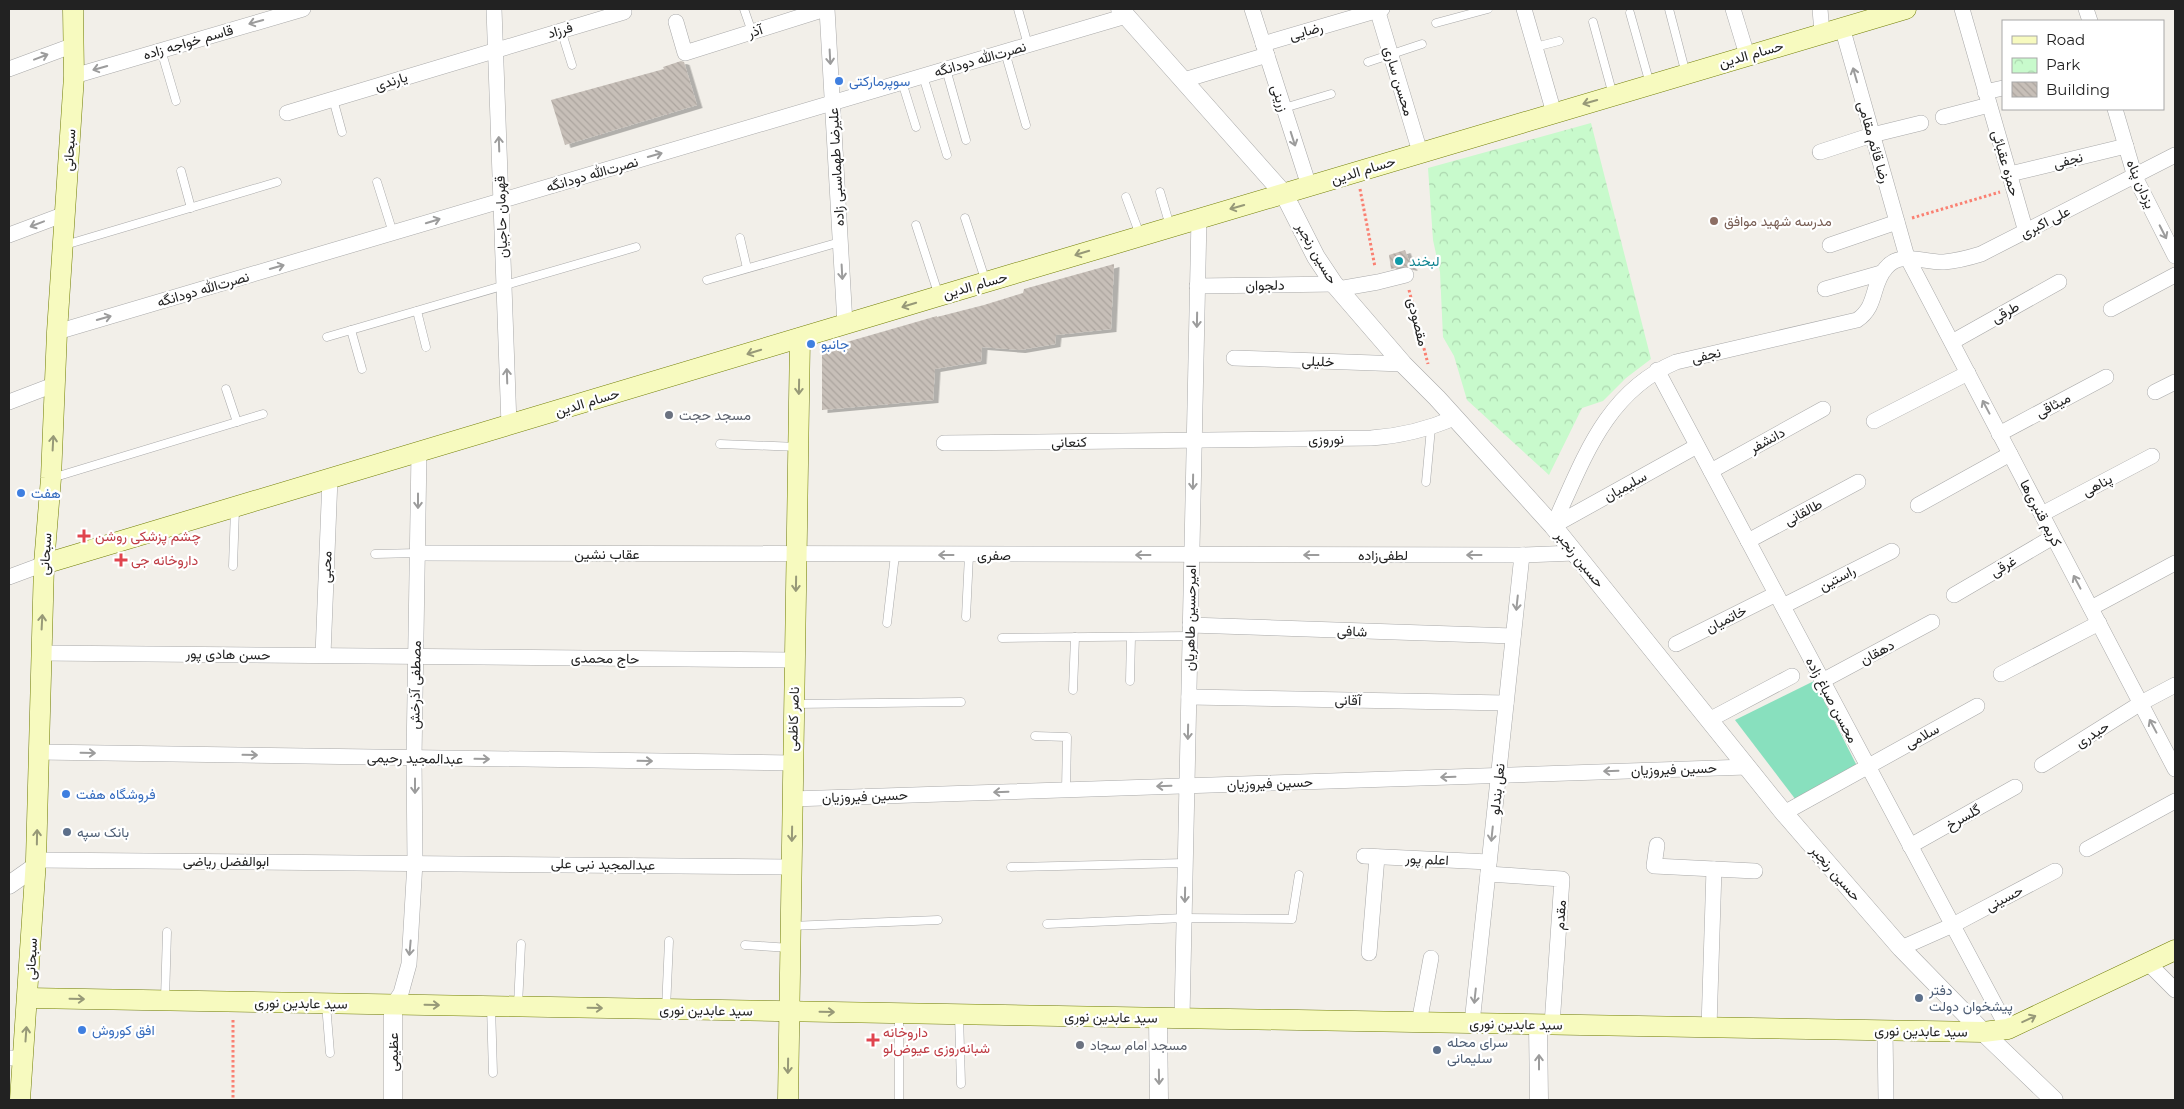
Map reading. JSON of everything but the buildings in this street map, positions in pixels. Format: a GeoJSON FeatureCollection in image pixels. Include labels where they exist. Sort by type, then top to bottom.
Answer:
{"type":"FeatureCollection","features":[{"type":"Feature","properties":{"kind":"main road","name":"سبحانی"},"geometry":{"type":"LineString","coordinates":[[20,1100],[16,1058],[28,998],[36,863],[40,653],[56,384],[57,332],[74,76],[73,9]]}},
{"type":"Feature","properties":{"kind":"main road","name":"حسام الدین"},"geometry":{"type":"LineString","coordinates":[[44,564],[1420,152],[1906,9]]}},
{"type":"Feature","properties":{"kind":"main road","name":"ناصر کاظمی"},"geometry":{"type":"LineString","coordinates":[[788,1100],[800,338]]}},
{"type":"Feature","properties":{"kind":"main road","name":"سید عابدین نوری"},"geometry":{"type":"LineString","coordinates":[[28,998],[1983,1032],[2008,1029],[2149,964],[2175,950]]}},
{"type":"Feature","properties":{"kind":"street","name":"قاسم خواجه زاده"},"geometry":{"type":"LineString","coordinates":[[74,76],[303,9]]}},
{"type":"Feature","properties":{"kind":"street","name":"قهرمان حاجیان"},"geometry":{"type":"LineString","coordinates":[[494,9],[509,425]]}},
{"type":"Feature","properties":{"kind":"street","name":"آذر"},"geometry":{"type":"LineString","coordinates":[[676,22],[685,53],[826,9]]}},
{"type":"Feature","properties":{"kind":"street","name":"علیرضا طهماسبی زاده"},"geometry":{"type":"LineString","coordinates":[[826,9],[845,324]]}},
{"type":"Feature","properties":{"kind":"street","name":"زرینی"},"geometry":{"type":"LineString","coordinates":[[1252,9],[1309,186]]}},
{"type":"Feature","properties":{"kind":"street","name":"رضایی"},"geometry":{"type":"LineString","coordinates":[[1184,80],[1379,9]]}},
{"type":"Feature","properties":{"kind":"street","name":"محسن ساری"},"geometry":{"type":"LineString","coordinates":[[1379,9],[1420,152]]}},
{"type":"Feature","properties":{"kind":"street"},"geometry":{"type":"LineString","coordinates":[[1524,9],[1554,113]]}},
{"type":"Feature","properties":{"kind":"street"},"geometry":{"type":"LineString","coordinates":[[1733,9],[1747,55]]}},
{"type":"Feature","properties":{"kind":"street"},"geometry":{"type":"LineString","coordinates":[[1820,9],[1822,33]]}},
{"type":"Feature","properties":{"kind":"street","name":"حمزه عقبائی"},"geometry":{"type":"LineString","coordinates":[[1962,9],[2026,232]]}},
{"type":"Feature","properties":{"kind":"street","name":"فرزاد"},"geometry":{"type":"LineString","coordinates":[[495,49],[624,12]]}},
{"type":"Feature","properties":{"kind":"street","name":"نصرت‌الله دودانگه"},"geometry":{"type":"LineString","coordinates":[[57,332],[1005,52],[1123,12]]}},
{"type":"Feature","properties":{"kind":"street","name":"حسین رنجبر"},"geometry":{"type":"LineString","coordinates":[[1123,12],[1284,194],[1316,257],[1336,287],[1403,364],[1553,526],[1784,813],[1901,948],[1983,1032],[2054,1100]]}},
{"type":"Feature","properties":{"kind":"street","name":"رضا قائم مقامی"},"geometry":{"type":"LineString","coordinates":[[1842,27],[1907,257]]}},
{"type":"Feature","properties":{"kind":"street"},"geometry":{"type":"LineString","coordinates":[[9,70],[74,45]]}},
{"type":"Feature","properties":{"kind":"street","name":"یارندی"},"geometry":{"type":"LineString","coordinates":[[287,113],[495,49]]}},
{"type":"Feature","properties":{"kind":"street"},"geometry":{"type":"LineString","coordinates":[[1943,117],[1987,99],[2002,89]]}},
{"type":"Feature","properties":{"kind":"street","name":"یزدان پناه"},"geometry":{"type":"LineString","coordinates":[[2115,110],[2134,177],[2175,256]]}},
{"type":"Feature","properties":{"kind":"street"},"geometry":{"type":"LineString","coordinates":[[1820,152],[1872,134],[1921,122]]}},
{"type":"Feature","properties":{"kind":"street","name":"نجفی"},"geometry":{"type":"LineString","coordinates":[[2011,181],[2126,146]]}},
{"type":"Feature","properties":{"kind":"street","name":"علی اکبری"},"geometry":{"type":"LineString","coordinates":[[1907,257],[1931,262],[1962,260],[1999,246],[2175,154]]}},
{"type":"Feature","properties":{"kind":"street"},"geometry":{"type":"LineString","coordinates":[[9,235],[64,214]]}},
{"type":"Feature","properties":{"kind":"street","name":"امیرحسین طاهریان"},"geometry":{"type":"LineString","coordinates":[[1182,1018],[1199,218]]}},
{"type":"Feature","properties":{"kind":"street"},"geometry":{"type":"LineString","coordinates":[[1830,245],[1897,222]]}},
{"type":"Feature","properties":{"kind":"street"},"geometry":{"type":"LineString","coordinates":[[1825,289],[1881,274],[1894,260],[1907,257]]}},
{"type":"Feature","properties":{"kind":"street","name":"کریم قنبری‌ها"},"geometry":{"type":"LineString","coordinates":[[1907,257],[2175,770]]}},
{"type":"Feature","properties":{"kind":"street","name":"نجفی"},"geometry":{"type":"LineString","coordinates":[[1553,526],[1597,431],[1632,390],[1657,370],[1676,362],[1857,320],[1866,314],[1870,308],[1881,274]]}},
{"type":"Feature","properties":{"kind":"street"},"geometry":{"type":"LineString","coordinates":[[1336,287],[1378,282],[1406,275]]}},
{"type":"Feature","properties":{"kind":"street"},"geometry":{"type":"LineString","coordinates":[[2111,309],[2175,275]]}},
{"type":"Feature","properties":{"kind":"street","name":"طرقی"},"geometry":{"type":"LineString","coordinates":[[1952,342],[2059,282]]}},
{"type":"Feature","properties":{"kind":"street","name":"دلجوان"},"geometry":{"type":"LineString","coordinates":[[1197,286],[1336,287]]}},
{"type":"Feature","properties":{"kind":"street","name":"خلیلی"},"geometry":{"type":"LineString","coordinates":[[1234,358],[1403,364]]}},
{"type":"Feature","properties":{"kind":"street","name":"محسن صباغ زاده"},"geometry":{"type":"LineString","coordinates":[[1657,370],[2008,1029]]}},
{"type":"Feature","properties":{"kind":"street"},"geometry":{"type":"LineString","coordinates":[[1874,421],[1968,373]]}},
{"type":"Feature","properties":{"kind":"street","name":"میثاقی"},"geometry":{"type":"LineString","coordinates":[[1999,434],[2106,377]]}},
{"type":"Feature","properties":{"kind":"street"},"geometry":{"type":"LineString","coordinates":[[2155,392],[2175,382]]}},
{"type":"Feature","properties":{"kind":"street"},"geometry":{"type":"LineString","coordinates":[[9,402],[56,384]]}},
{"type":"Feature","properties":{"kind":"street","name":"دانشفر"},"geometry":{"type":"LineString","coordinates":[[1711,471],[1823,410]]}},
{"type":"Feature","properties":{"kind":"street","name":"نوروزی"},"geometry":{"type":"LineString","coordinates":[[1194,440],[1402,436],[1431,428],[1454,418]]}},
{"type":"Feature","properties":{"kind":"street","name":"کنعانی"},"geometry":{"type":"LineString","coordinates":[[944,443],[1194,440]]}},
{"type":"Feature","properties":{"kind":"street","name":"سلیمیان"},"geometry":{"type":"LineString","coordinates":[[1553,526],[1697,446]]}},
{"type":"Feature","properties":{"kind":"street","name":"مصطفی آذرخش"},"geometry":{"type":"LineString","coordinates":[[392,1005],[401,993],[409,964],[415,862],[414,758],[419,452]]}},
{"type":"Feature","properties":{"kind":"street"},"geometry":{"type":"LineString","coordinates":[[1918,505],[2010,454]]}},
{"type":"Feature","properties":{"kind":"street","name":"پناهی"},"geometry":{"type":"LineString","coordinates":[[2042,514],[2152,456]]}},
{"type":"Feature","properties":{"kind":"street","name":"محبی"},"geometry":{"type":"LineString","coordinates":[[323,656],[330,478]]}},
{"type":"Feature","properties":{"kind":"street","name":"طالقانی"},"geometry":{"type":"LineString","coordinates":[[1748,541],[1858,482]]}},
{"type":"Feature","properties":{"kind":"street","name":"غرقی"},"geometry":{"type":"LineString","coordinates":[[1954,595],[2053,537]]}},
{"type":"Feature","properties":{"kind":"street","name":"راستین"},"geometry":{"type":"LineString","coordinates":[[1779,600],[1892,550]]}},
{"type":"Feature","properties":{"kind":"street","name":"عقاب نشین"},"geometry":{"type":"LineString","coordinates":[[418,553],[796,555]]}},
{"type":"Feature","properties":{"kind":"street","name":"لطفی‌زاده"},"geometry":{"type":"LineString","coordinates":[[1192,555],[1522,555],[1575,553]]}},
{"type":"Feature","properties":{"kind":"street","name":"صفری"},"geometry":{"type":"LineString","coordinates":[[796,555],[1192,555]]}},
{"type":"Feature","properties":{"kind":"street","name":"نعل بندلو"},"geometry":{"type":"LineString","coordinates":[[1472,1024],[1522,555]]}},
{"type":"Feature","properties":{"kind":"street"},"geometry":{"type":"LineString","coordinates":[[2091,608],[2175,563]]}},
{"type":"Feature","properties":{"kind":"street"},"geometry":{"type":"LineString","coordinates":[[9,577],[44,564]]}},
{"type":"Feature","properties":{"kind":"street","name":"خاتمیان"},"geometry":{"type":"LineString","coordinates":[[1676,644],[1779,600]]}},
{"type":"Feature","properties":{"kind":"street","name":"دهقان"},"geometry":{"type":"LineString","coordinates":[[1822,681],[1932,622]]}},
{"type":"Feature","properties":{"kind":"street"},"geometry":{"type":"LineString","coordinates":[[2001,674],[2099,623]]}},
{"type":"Feature","properties":{"kind":"street","name":"شافی"},"geometry":{"type":"LineString","coordinates":[[1190,631],[1513,636]]}},
{"type":"Feature","properties":{"kind":"street","name":"حسن هادی پور"},"geometry":{"type":"LineString","coordinates":[[40,653],[416,656]]}},
{"type":"Feature","properties":{"kind":"street","name":"حاج محمدی"},"geometry":{"type":"LineString","coordinates":[[416,656],[794,660]]}},
{"type":"Feature","properties":{"kind":"street"},"geometry":{"type":"LineString","coordinates":[[1709,720],[1792,676]]}},
{"type":"Feature","properties":{"kind":"street","name":"حیدری"},"geometry":{"type":"LineString","coordinates":[[2042,765],[2141,703],[2175,685]]}},
{"type":"Feature","properties":{"kind":"street","name":"آقانی"},"geometry":{"type":"LineString","coordinates":[[1189,697],[1506,703]]}},
{"type":"Feature","properties":{"kind":"street","name":"سلامی"},"geometry":{"type":"LineString","coordinates":[[1784,813],[1977,706]]}},
{"type":"Feature","properties":{"kind":"street","name":"عبدالمجید رحیمی"},"geometry":{"type":"LineString","coordinates":[[39,752],[792,764]]}},
{"type":"Feature","properties":{"kind":"street","name":"حسین فیروزیان"},"geometry":{"type":"LineString","coordinates":[[792,799],[1747,767]]}},
{"type":"Feature","properties":{"kind":"street","name":"گلسرخ"},"geometry":{"type":"LineString","coordinates":[[1910,846],[2016,788]]}},
{"type":"Feature","properties":{"kind":"street"},"geometry":{"type":"LineString","coordinates":[[2087,849],[2175,801]]}},
{"type":"Feature","properties":{"kind":"street"},"geometry":{"type":"LineString","coordinates":[[1657,845],[1654,866],[1755,871]]}},
{"type":"Feature","properties":{"kind":"street","name":"اعلم پور"},"geometry":{"type":"LineString","coordinates":[[1369,953],[1370,857],[1489,868]]}},
{"type":"Feature","properties":{"kind":"street","name":"ابوالفضل ریاضی"},"geometry":{"type":"LineString","coordinates":[[36,863],[415,862]]}},
{"type":"Feature","properties":{"kind":"street","name":"عبدالمجید نبی علی"},"geometry":{"type":"LineString","coordinates":[[415,862],[791,867]]}},
{"type":"Feature","properties":{"kind":"street"},"geometry":{"type":"LineString","coordinates":[[9,886],[36,863]]}},
{"type":"Feature","properties":{"kind":"street","name":"مقدم"},"geometry":{"type":"LineString","coordinates":[[1489,868],[1562,879],[1545,1025]]}},
{"type":"Feature","properties":{"kind":"street"},"geometry":{"type":"LineString","coordinates":[[1709,1028],[1714,869]]}},
{"type":"Feature","properties":{"kind":"street","name":"حسینی"},"geometry":{"type":"LineString","coordinates":[[1953,925],[2055,871]]}},
{"type":"Feature","properties":{"kind":"street"},"geometry":{"type":"LineString","coordinates":[[1901,948],[1953,925]]}},
{"type":"Feature","properties":{"kind":"street"},"geometry":{"type":"LineString","coordinates":[[1419,1023],[1431,958]]}},
{"type":"Feature","properties":{"kind":"street"},"geometry":{"type":"LineString","coordinates":[[2149,964],[2175,990]]}},
{"type":"Feature","properties":{"kind":"street","name":"عظیمی"},"geometry":{"type":"LineString","coordinates":[[392,1005],[393,1100]]}},
{"type":"Feature","properties":{"kind":"street"},"geometry":{"type":"LineString","coordinates":[[1158,1018],[1159,1100]]}},
{"type":"Feature","properties":{"kind":"street"},"geometry":{"type":"LineString","coordinates":[[1539,1100],[1545,1025]]}},
{"type":"Feature","properties":{"kind":"street"},"geometry":{"type":"LineString","coordinates":[[1885,1031],[1886,1100]]}},
{"type":"Feature","properties":{"kind":"lane"},"geometry":{"type":"LineString","coordinates":[[744,9],[752,32]]}},
{"type":"Feature","properties":{"kind":"lane"},"geometry":{"type":"LineString","coordinates":[[1018,9],[1028,45]]}},
{"type":"Feature","properties":{"kind":"lane"},"geometry":{"type":"LineString","coordinates":[[1436,22],[1488,9]]}},
{"type":"Feature","properties":{"kind":"lane"},"geometry":{"type":"LineString","coordinates":[[1669,9],[1686,74]]}},
{"type":"Feature","properties":{"kind":"lane"},"geometry":{"type":"LineString","coordinates":[[1630,13],[1650,84]]}},
{"type":"Feature","properties":{"kind":"lane"},"geometry":{"type":"LineString","coordinates":[[1593,22],[1613,95]]}},
{"type":"Feature","properties":{"kind":"lane"},"geometry":{"type":"LineString","coordinates":[[561,30],[572,65]]}},
{"type":"Feature","properties":{"kind":"lane"},"geometry":{"type":"LineString","coordinates":[[1535,46],[1559,41]]}},
{"type":"Feature","properties":{"kind":"lane"},"geometry":{"type":"LineString","coordinates":[[1368,62],[1422,44]]}},
{"type":"Feature","properties":{"kind":"lane"},"geometry":{"type":"LineString","coordinates":[[161,50],[176,101]]}},
{"type":"Feature","properties":{"kind":"lane"},"geometry":{"type":"LineString","coordinates":[[1005,52],[1026,125]]}},
{"type":"Feature","properties":{"kind":"lane"},"geometry":{"type":"LineString","coordinates":[[946,69],[966,140]]}},
{"type":"Feature","properties":{"kind":"lane"},"geometry":{"type":"LineString","coordinates":[[923,76],[947,155]]}},
{"type":"Feature","properties":{"kind":"lane"},"geometry":{"type":"LineString","coordinates":[[902,82],[916,126]]}},
{"type":"Feature","properties":{"kind":"lane"},"geometry":{"type":"LineString","coordinates":[[1284,108],[1331,94]]}},
{"type":"Feature","properties":{"kind":"lane"},"geometry":{"type":"LineString","coordinates":[[333,99],[342,132]]}},
{"type":"Feature","properties":{"kind":"lane"},"geometry":{"type":"LineString","coordinates":[[181,171],[191,208]]}},
{"type":"Feature","properties":{"kind":"lane"},"geometry":{"type":"LineString","coordinates":[[63,246],[276,182]]}},
{"type":"Feature","properties":{"kind":"lane"},"geometry":{"type":"LineString","coordinates":[[378,182],[393,233]]}},
{"type":"Feature","properties":{"kind":"lane"},"geometry":{"type":"LineString","coordinates":[[1160,192],[1170,227]]}},
{"type":"Feature","properties":{"kind":"lane"},"geometry":{"type":"LineString","coordinates":[[1126,197],[1140,236]]}},
{"type":"Feature","properties":{"kind":"lane"},"geometry":{"type":"LineString","coordinates":[[965,218],[986,282]]}},
{"type":"Feature","properties":{"kind":"lane"},"geometry":{"type":"LineString","coordinates":[[916,225],[939,296]]}},
{"type":"Feature","properties":{"kind":"lane"},"geometry":{"type":"LineString","coordinates":[[740,238],[748,268]]}},
{"type":"Feature","properties":{"kind":"lane"},"geometry":{"type":"LineString","coordinates":[[707,280],[840,242]]}},
{"type":"Feature","properties":{"kind":"lane"},"geometry":{"type":"LineString","coordinates":[[327,337],[636,247]]}},
{"type":"Feature","properties":{"kind":"lane"},"geometry":{"type":"LineString","coordinates":[[417,311],[426,346]]}},
{"type":"Feature","properties":{"kind":"lane"},"geometry":{"type":"LineString","coordinates":[[351,330],[362,369]]}},
{"type":"Feature","properties":{"kind":"lane"},"geometry":{"type":"LineString","coordinates":[[226,389],[237,422]]}},
{"type":"Feature","properties":{"kind":"lane"},"geometry":{"type":"LineString","coordinates":[[51,478],[263,414]]}},
{"type":"Feature","properties":{"kind":"lane"},"geometry":{"type":"LineString","coordinates":[[1426,482],[1431,428]]}},
{"type":"Feature","properties":{"kind":"lane"},"geometry":{"type":"LineString","coordinates":[[720,444],[798,447]]}},
{"type":"Feature","properties":{"kind":"lane"},"geometry":{"type":"LineString","coordinates":[[233,566],[235,507]]}},
{"type":"Feature","properties":{"kind":"lane"},"geometry":{"type":"LineString","coordinates":[[375,554],[418,553]]}},
{"type":"Feature","properties":{"kind":"lane"},"geometry":{"type":"LineString","coordinates":[[887,623],[895,555]]}},
{"type":"Feature","properties":{"kind":"lane"},"geometry":{"type":"LineString","coordinates":[[966,617],[969,555]]}},
{"type":"Feature","properties":{"kind":"lane"},"geometry":{"type":"LineString","coordinates":[[1002,638],[1131,636],[1190,631]]}},
{"type":"Feature","properties":{"kind":"lane"},"geometry":{"type":"LineString","coordinates":[[1130,681],[1131,636]]}},
{"type":"Feature","properties":{"kind":"lane"},"geometry":{"type":"LineString","coordinates":[[1073,690],[1075,637]]}},
{"type":"Feature","properties":{"kind":"lane"},"geometry":{"type":"LineString","coordinates":[[794,704],[961,702]]}},
{"type":"Feature","properties":{"kind":"lane"},"geometry":{"type":"LineString","coordinates":[[1035,736],[1067,737],[1066,790]]}},
{"type":"Feature","properties":{"kind":"lane"},"geometry":{"type":"LineString","coordinates":[[1011,867],[1186,864]]}},
{"type":"Feature","properties":{"kind":"lane"},"geometry":{"type":"LineString","coordinates":[[1047,924],[1184,918],[1292,919],[1299,875]]}},
{"type":"Feature","properties":{"kind":"lane"},"geometry":{"type":"LineString","coordinates":[[790,926],[938,920]]}},
{"type":"Feature","properties":{"kind":"lane"},"geometry":{"type":"LineString","coordinates":[[166,1001],[167,932]]}},
{"type":"Feature","properties":{"kind":"lane"},"geometry":{"type":"LineString","coordinates":[[666,1010],[669,941]]}},
{"type":"Feature","properties":{"kind":"lane"},"geometry":{"type":"LineString","coordinates":[[518,1007],[520,944]]}},
{"type":"Feature","properties":{"kind":"lane"},"geometry":{"type":"LineString","coordinates":[[745,945],[790,948]]}},
{"type":"Feature","properties":{"kind":"lane"},"geometry":{"type":"LineString","coordinates":[[326,1004],[330,1053]]}},
{"type":"Feature","properties":{"kind":"lane"},"geometry":{"type":"LineString","coordinates":[[491,1006],[493,1073]]}},
{"type":"Feature","properties":{"kind":"lane"},"geometry":{"type":"LineString","coordinates":[[899,1014],[899,1100]]}},
{"type":"Feature","properties":{"kind":"lane"},"geometry":{"type":"LineString","coordinates":[[959,1015],[961,1084]]}},
{"type":"Feature","properties":{"kind":"path"},"geometry":{"type":"LineString","coordinates":[[1356,172],[1378,282]]}},
{"type":"Feature","properties":{"kind":"path"},"geometry":{"type":"LineString","coordinates":[[1897,222],[2011,181]]}},
{"type":"Feature","properties":{"kind":"path","name":"مقصودی"},"geometry":{"type":"LineString","coordinates":[[1406,275],[1430,370]]}},
{"type":"Feature","properties":{"kind":"path"},"geometry":{"type":"LineString","coordinates":[[232,1002],[233,1100]]}},
{"type":"Feature","properties":{"kind":"green space"},"geometry":{"type":"Polygon","coordinates":[[[1591,123],[1651,359],[1626,378],[1603,401],[1582,408],[1549,475],[1467,400],[1454,356],[1443,337],[1440,272],[1433,240],[1428,168],[1591,123]]]}},
{"type":"Feature","properties":{"kind":"green space"},"geometry":{"type":"Polygon","coordinates":[[[1814,681],[1857,766],[1796,800],[1735,720],[1814,681]]]}},
{"type":"Feature","properties":{"kind":"place","name":"سوپرمارکتی"},"geometry":{"type":"Point","coordinates":[839,81]}},
{"type":"Feature","properties":{"kind":"place","name":"مدرسه شهید موافق"},"geometry":{"type":"Point","coordinates":[1714,221]}},
{"type":"Feature","properties":{"kind":"place","name":"لبخند"},"geometry":{"type":"Point","coordinates":[1399,261]}},
{"type":"Feature","properties":{"kind":"place","name":"جانبو"},"geometry":{"type":"Point","coordinates":[811,344]}},
{"type":"Feature","properties":{"kind":"place","name":"مسجد حجت"},"geometry":{"type":"Point","coordinates":[669,415]}},
{"type":"Feature","properties":{"kind":"place","name":"هفت"},"geometry":{"type":"Point","coordinates":[21,493]}},
{"type":"Feature","properties":{"kind":"place","name":"چشم پزشکی روشن"},"geometry":{"type":"Point","coordinates":[84,536]}},
{"type":"Feature","properties":{"kind":"place","name":"داروخانه جی"},"geometry":{"type":"Point","coordinates":[121,560]}},
{"type":"Feature","properties":{"kind":"place","name":"فروشگاه هفت"},"geometry":{"type":"Point","coordinates":[66,794]}},
{"type":"Feature","properties":{"kind":"place","name":"بانک سپه"},"geometry":{"type":"Point","coordinates":[67,832]}},
{"type":"Feature","properties":{"kind":"place","name":"دفتر پیشخوان دولت"},"geometry":{"type":"Point","coordinates":[1919,998]}},
{"type":"Feature","properties":{"kind":"place","name":"افق کوروش"},"geometry":{"type":"Point","coordinates":[82,1030]}},
{"type":"Feature","properties":{"kind":"place","name":"داروخانه شبانه‌روزی عیوض‌لو"},"geometry":{"type":"Point","coordinates":[873,1040]}},
{"type":"Feature","properties":{"kind":"place","name":"مسجد امام سجاد"},"geometry":{"type":"Point","coordinates":[1080,1045]}},
{"type":"Feature","properties":{"kind":"place","name":"سرای محله سلیمانی"},"geometry":{"type":"Point","coordinates":[1437,1050]}}]}
